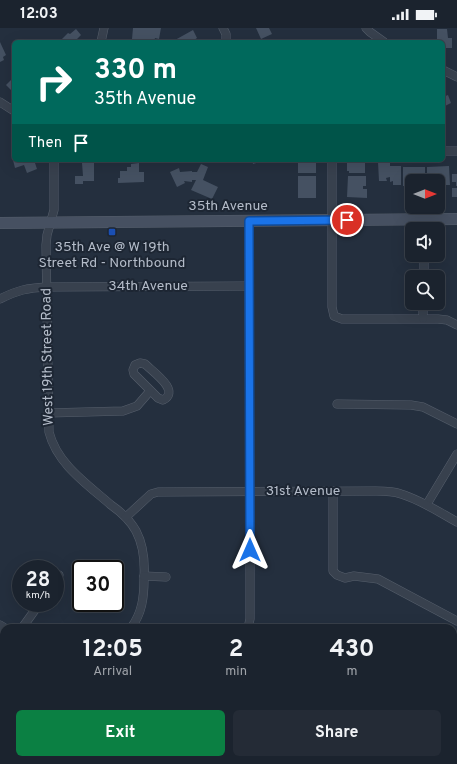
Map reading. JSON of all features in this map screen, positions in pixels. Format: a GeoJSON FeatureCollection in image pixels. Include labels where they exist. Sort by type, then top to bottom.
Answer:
{"type":"FeatureCollection","features":[{"type":"Feature","properties":{"kind":"main road","name":"35th Avenue"},"geometry":{"type":"LineString","coordinates":[[0,223],[457,219]]}},
{"type":"Feature","properties":{"kind":"street"},"geometry":{"type":"LineString","coordinates":[[101,40],[104,28]]}},
{"type":"Feature","properties":{"kind":"street"},"geometry":{"type":"LineString","coordinates":[[223,28],[226,34],[226,40]]}},
{"type":"Feature","properties":{"kind":"street"},"geometry":{"type":"LineString","coordinates":[[366,28],[381,40]]}},
{"type":"Feature","properties":{"kind":"street"},"geometry":{"type":"LineString","coordinates":[[445,71],[457,77]]}},
{"type":"Feature","properties":{"kind":"street"},"geometry":{"type":"LineString","coordinates":[[0,102],[12,110]]}},
{"type":"Feature","properties":{"kind":"street"},"geometry":{"type":"LineString","coordinates":[[445,150],[457,151]]}},
{"type":"Feature","properties":{"kind":"street","name":"West 19th Street Road"},"geometry":{"type":"LineString","coordinates":[[54,162],[54,210],[47,235],[48,426],[52,443],[60,458],[126,517],[136,531],[144,554],[144,594],[142,606],[134,624]]}},
{"type":"Feature","properties":{"kind":"street"},"geometry":{"type":"LineString","coordinates":[[332,162],[332,307],[334,316],[342,319],[423,318],[447,320],[457,324]]}},
{"type":"Feature","properties":{"kind":"street"},"geometry":{"type":"LineString","coordinates":[[249,221],[249,624]]}},
{"type":"Feature","properties":{"kind":"street","name":"34th Avenue"},"geometry":{"type":"LineString","coordinates":[[0,299],[16,291],[47,287],[249,286]]}},
{"type":"Feature","properties":{"kind":"street"},"geometry":{"type":"LineString","coordinates":[[423,310],[423,318]]}},
{"type":"Feature","properties":{"kind":"street"},"geometry":{"type":"LineString","coordinates":[[140,363],[145,364],[169,387],[170,393],[168,398],[163,400],[158,398],[150,391],[134,374],[133,370],[135,365],[140,363]]}},
{"type":"Feature","properties":{"kind":"street"},"geometry":{"type":"LineString","coordinates":[[48,413],[123,412],[137,406],[150,391]]}},
{"type":"Feature","properties":{"kind":"street"},"geometry":{"type":"LineString","coordinates":[[337,404],[417,406],[430,410],[457,424]]}},
{"type":"Feature","properties":{"kind":"street"},"geometry":{"type":"LineString","coordinates":[[427,504],[457,454]]}},
{"type":"Feature","properties":{"kind":"street"},"geometry":{"type":"LineString","coordinates":[[333,491],[333,571],[337,575],[345,578],[354,576],[378,579],[457,621]]}},
{"type":"Feature","properties":{"kind":"street","name":"31st Avenue"},"geometry":{"type":"LineString","coordinates":[[126,517],[151,494],[158,492],[376,491],[399,493],[427,504],[457,522]]}},
{"type":"Feature","properties":{"kind":"street"},"geometry":{"type":"LineString","coordinates":[[144,576],[166,577]]}},
{"type":"Feature","properties":{"kind":"street"},"geometry":{"type":"LineString","coordinates":[[25,624],[34,612]]}},
{"type":"Feature","properties":{"kind":"building"},"geometry":{"type":"Polygon","coordinates":[[[133,28],[161,28],[159,39],[132,39],[133,28]]]}},
{"type":"Feature","properties":{"kind":"building"},"geometry":{"type":"Polygon","coordinates":[[[256,28],[269,28],[272,34],[261,39],[256,28]]]}},
{"type":"Feature","properties":{"kind":"building"},"geometry":{"type":"Polygon","coordinates":[[[76,29],[81,35],[76,40],[61,40],[68,33],[70,34],[76,29]]]}},
{"type":"Feature","properties":{"kind":"building"},"geometry":{"type":"Polygon","coordinates":[[[437,29],[447,29],[448,38],[452,38],[452,48],[445,48],[445,40],[437,40],[437,29]]]}},
{"type":"Feature","properties":{"kind":"building"},"geometry":{"type":"Polygon","coordinates":[[[193,30],[197,38],[194,40],[175,40],[193,30]]]}},
{"type":"Feature","properties":{"kind":"building"},"geometry":{"type":"Polygon","coordinates":[[[0,42],[6,55],[3,57],[4,60],[0,62],[0,42]]]}},
{"type":"Feature","properties":{"kind":"building"},"geometry":{"type":"Polygon","coordinates":[[[12,79],[12,91],[6,85],[12,79]]]}},
{"type":"Feature","properties":{"kind":"building"},"geometry":{"type":"Polygon","coordinates":[[[448,95],[451,103],[445,106],[445,96],[448,95]]]}},
{"type":"Feature","properties":{"kind":"building"},"geometry":{"type":"Polygon","coordinates":[[[14,162],[35,162],[37,169],[27,173],[24,165],[15,168],[14,162]]]}},
{"type":"Feature","properties":{"kind":"building"},"geometry":{"type":"Polygon","coordinates":[[[298,162],[316,162],[316,173],[298,173],[298,162]]]}},
{"type":"Feature","properties":{"kind":"building"},"geometry":{"type":"Polygon","coordinates":[[[347,162],[365,163],[365,173],[349,173],[349,171],[347,171],[347,162]]]}},
{"type":"Feature","properties":{"kind":"building"},"geometry":{"type":"Polygon","coordinates":[[[378,162],[390,162],[390,166],[401,166],[401,185],[393,185],[393,181],[390,182],[390,177],[386,178],[387,181],[379,181],[378,162]]]}},
{"type":"Feature","properties":{"kind":"building"},"geometry":{"type":"Polygon","coordinates":[[[82,163],[94,163],[94,181],[83,181],[83,184],[75,184],[75,176],[83,176],[82,163]]]}},
{"type":"Feature","properties":{"kind":"building"},"geometry":{"type":"Polygon","coordinates":[[[139,163],[139,172],[144,172],[144,182],[118,183],[120,171],[127,171],[127,167],[131,167],[131,164],[139,163]]]}},
{"type":"Feature","properties":{"kind":"building"},"geometry":{"type":"Polygon","coordinates":[[[201,164],[208,167],[203,180],[218,187],[212,199],[191,190],[196,180],[192,180],[192,182],[184,181],[185,183],[177,187],[170,172],[179,168],[180,172],[197,172],[201,164]]]}},
{"type":"Feature","properties":{"kind":"building"},"geometry":{"type":"Polygon","coordinates":[[[449,166],[450,185],[445,185],[445,174],[427,174],[427,167],[449,166]]]}},
{"type":"Feature","properties":{"kind":"building"},"geometry":{"type":"Polygon","coordinates":[[[403,167],[425,167],[425,174],[405,174],[405,186],[403,186],[403,167]]]}},
{"type":"Feature","properties":{"kind":"building"},"geometry":{"type":"Polygon","coordinates":[[[452,174],[457,174],[457,186],[456,182],[452,182],[452,174]]]}},
{"type":"Feature","properties":{"kind":"building"},"geometry":{"type":"Polygon","coordinates":[[[298,176],[316,176],[316,198],[298,198],[298,176]]]}},
{"type":"Feature","properties":{"kind":"building"},"geometry":{"type":"Polygon","coordinates":[[[348,176],[366,176],[366,186],[363,186],[363,189],[367,189],[367,198],[347,197],[348,176]]]}},
{"type":"Feature","properties":{"kind":"building"},"geometry":{"type":"Polygon","coordinates":[[[452,188],[457,188],[457,197],[452,197],[452,188]]]}},
{"type":"Feature","properties":{"kind":"place","name":"35th Ave @ W 19th Street Rd - Northbound"},"geometry":{"type":"Point","coordinates":[112,232]}},
{"type":"Feature","properties":{"kind":"route"},"geometry":{"type":"LineString","coordinates":[[250,550],[249,221],[347,220]]}}]}
